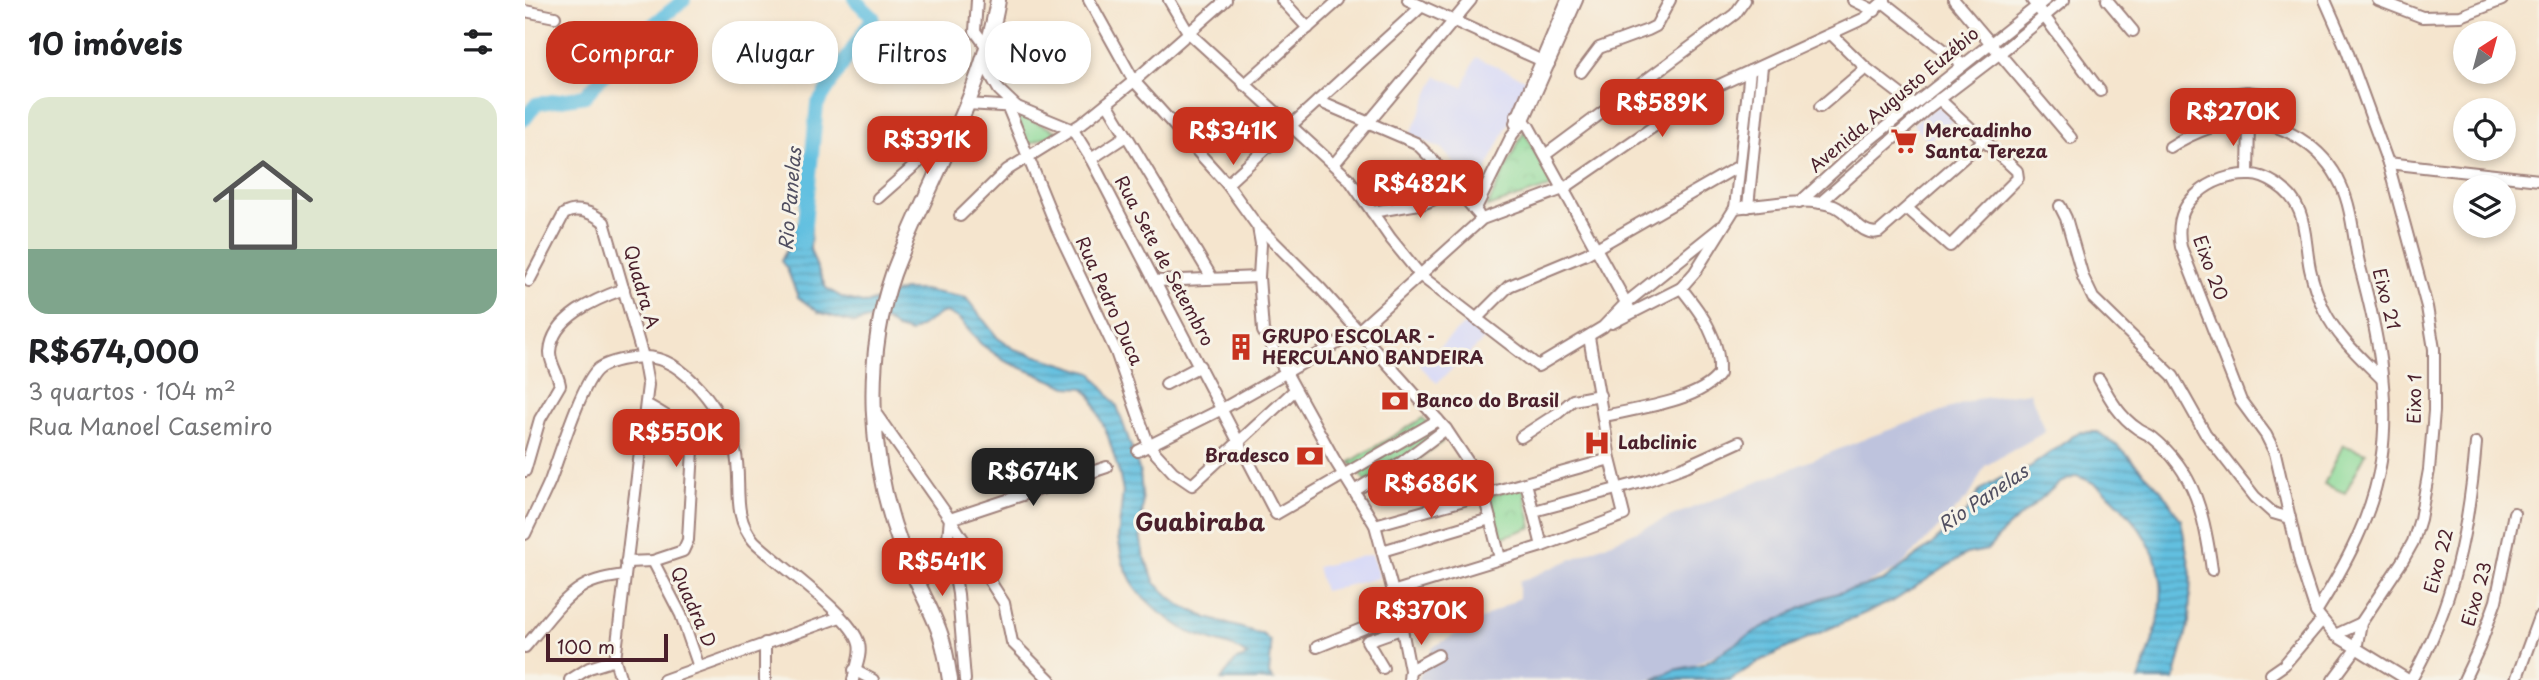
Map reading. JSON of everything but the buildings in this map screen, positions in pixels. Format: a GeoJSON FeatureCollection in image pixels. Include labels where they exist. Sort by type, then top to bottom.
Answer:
{"type":"FeatureCollection","features":[{"type":"Feature","properties":{"kind":"main road"},"geometry":{"type":"LineString","coordinates":[[949,673],[938,628],[904,554],[887,501],[877,444],[873,389],[878,332],[893,274],[967,104],[998,0]]}},
{"type":"Feature","properties":{"kind":"street"},"geometry":{"type":"LineString","coordinates":[[977,0],[975,31],[999,90],[1012,106]]}},
{"type":"Feature","properties":{"kind":"street"},"geometry":{"type":"LineString","coordinates":[[1089,0],[1134,81],[1227,184],[1258,227],[1321,289],[1445,429],[1470,465],[1484,495],[1500,558]]}},
{"type":"Feature","properties":{"kind":"street"},"geometry":{"type":"LineString","coordinates":[[1169,0],[1188,32],[1334,164],[1358,190],[1391,239],[1421,276],[1538,366],[1588,337],[1629,308],[1721,227]]}},
{"type":"Feature","properties":{"kind":"street"},"geometry":{"type":"LineString","coordinates":[[960,216],[986,188],[1027,156],[1073,130],[1134,81],[1226,0]]}},
{"type":"Feature","properties":{"kind":"street"},"geometry":{"type":"LineString","coordinates":[[1282,0],[1308,28]]}},
{"type":"Feature","properties":{"kind":"street"},"geometry":{"type":"LineString","coordinates":[[1244,85],[1339,0]]}},
{"type":"Feature","properties":{"kind":"street"},"geometry":{"type":"LineString","coordinates":[[1334,164],[1471,0]]}},
{"type":"Feature","properties":{"kind":"street"},"geometry":{"type":"LineString","coordinates":[[1545,62],[1567,0]]}},
{"type":"Feature","properties":{"kind":"street"},"geometry":{"type":"LineString","coordinates":[[1138,451],[1222,409],[1357,332],[1421,276],[1478,214],[1545,62],[1577,0]]}},
{"type":"Feature","properties":{"kind":"street"},"geometry":{"type":"LineString","coordinates":[[1581,72],[1599,48],[1656,26],[1670,0]]}},
{"type":"Feature","properties":{"kind":"street"},"geometry":{"type":"LineString","coordinates":[[1545,155],[1735,14],[1743,3],[1729,0]]}},
{"type":"Feature","properties":{"kind":"street"},"geometry":{"type":"LineString","coordinates":[[1853,0],[1881,4],[1963,65]]}},
{"type":"Feature","properties":{"kind":"street"},"geometry":{"type":"LineString","coordinates":[[1954,0],[2071,138]]}},
{"type":"Feature","properties":{"kind":"street","name":"Avenida Augusto Euzébio"},"geometry":{"type":"LineString","coordinates":[[1820,203],[1939,99],[2064,0]]}},
{"type":"Feature","properties":{"kind":"street"},"geometry":{"type":"LineString","coordinates":[[2107,0],[2133,32]]}},
{"type":"Feature","properties":{"kind":"street","name":"Eixo 1"},"geometry":{"type":"LineString","coordinates":[[2325,0],[2346,48],[2388,163],[2419,275],[2434,349],[2434,411],[2429,470],[2420,519],[2413,542],[2361,623]]}},
{"type":"Feature","properties":{"kind":"street"},"geometry":{"type":"LineString","coordinates":[[2378,0],[2422,16],[2461,16],[2502,0]]}},
{"type":"Feature","properties":{"kind":"street"},"geometry":{"type":"LineString","coordinates":[[1227,184],[1318,101],[1414,2],[1545,62]]}},
{"type":"Feature","properties":{"kind":"street"},"geometry":{"type":"LineString","coordinates":[[2038,2],[2044,17],[2100,91]]}},
{"type":"Feature","properties":{"kind":"street","name":"Avenida Augusto Euzébio"},"geometry":{"type":"LineString","coordinates":[[1799,203],[1857,150],[2038,2]]}},
{"type":"Feature","properties":{"kind":"street"},"geometry":{"type":"LineString","coordinates":[[1478,214],[1563,189],[1704,92],[1865,18],[1881,4]]}},
{"type":"Feature","properties":{"kind":"street"},"geometry":{"type":"LineString","coordinates":[[525,11],[555,17]]}},
{"type":"Feature","properties":{"kind":"street"},"geometry":{"type":"LineString","coordinates":[[1831,34],[1866,68],[1913,104]]}},
{"type":"Feature","properties":{"kind":"street"},"geometry":{"type":"LineString","coordinates":[[1748,207],[1762,66]]}},
{"type":"Feature","properties":{"kind":"street"},"geometry":{"type":"LineString","coordinates":[[1821,107],[1866,68]]}},
{"type":"Feature","properties":{"kind":"street"},"geometry":{"type":"LineString","coordinates":[[1629,308],[1681,288],[1695,272],[1735,208],[1750,71]]}},
{"type":"Feature","properties":{"kind":"street"},"geometry":{"type":"LineString","coordinates":[[2247,92],[2248,174],[2269,179],[2287,191],[2297,203],[2302,216],[2310,268],[2323,308],[2339,334],[2382,379]]}},
{"type":"Feature","properties":{"kind":"street"},"geometry":{"type":"LineString","coordinates":[[2192,98],[2247,92],[2287,97]]}},
{"type":"Feature","properties":{"kind":"street"},"geometry":{"type":"LineString","coordinates":[[1908,209],[1950,246],[2018,178],[2017,171],[1939,99]]}},
{"type":"Feature","properties":{"kind":"street"},"geometry":{"type":"LineString","coordinates":[[1318,101],[1408,139],[1422,148],[1478,214]]}},
{"type":"Feature","properties":{"kind":"street"},"geometry":{"type":"LineString","coordinates":[[1107,103],[1212,278]]}},
{"type":"Feature","properties":{"kind":"street"},"geometry":{"type":"LineString","coordinates":[[967,104],[1012,106],[1073,130]]}},
{"type":"Feature","properties":{"kind":"street","name":"Rua Pedro Duca"},"geometry":{"type":"LineString","coordinates":[[1012,106],[1027,156],[1057,228],[1113,344],[1149,446],[1173,472],[1192,485],[1240,441]]}},
{"type":"Feature","properties":{"kind":"street"},"geometry":{"type":"LineString","coordinates":[[1520,118],[1545,155],[1629,308]]}},
{"type":"Feature","properties":{"kind":"street","name":"Eixo 21"},"geometry":{"type":"LineString","coordinates":[[2170,147],[2206,127],[2249,121],[2270,124],[2294,135],[2317,151],[2334,171],[2346,199],[2378,334],[2383,438],[2375,492],[2354,544],[2319,616],[2284,665],[2271,674]]}},
{"type":"Feature","properties":{"kind":"street"},"geometry":{"type":"LineString","coordinates":[[878,198],[956,130]]}},
{"type":"Feature","properties":{"kind":"street","name":"Rua Sete de Setembro"},"geometry":{"type":"LineString","coordinates":[[1073,130],[1091,159],[1276,514],[1346,476]]}},
{"type":"Feature","properties":{"kind":"street"},"geometry":{"type":"LineString","coordinates":[[1091,159],[1126,136]]}},
{"type":"Feature","properties":{"kind":"street"},"geometry":{"type":"LineString","coordinates":[[1735,208],[1820,203],[1841,210],[1866,232],[1874,234],[1886,228],[1984,140]]}},
{"type":"Feature","properties":{"kind":"street"},"geometry":{"type":"LineString","coordinates":[[2388,163],[2539,180]]}},
{"type":"Feature","properties":{"kind":"street"},"geometry":{"type":"LineString","coordinates":[[1476,319],[1509,286],[1597,249],[1739,166]]}},
{"type":"Feature","properties":{"kind":"street","name":"Eixo 20"},"geometry":{"type":"LineString","coordinates":[[2248,174],[2217,181],[2194,196],[2183,212],[2178,233],[2181,247],[2241,401],[2266,435],[2275,453],[2301,566],[2319,616]]}},
{"type":"Feature","properties":{"kind":"street"},"geometry":{"type":"LineString","coordinates":[[1372,212],[1425,203],[1456,190]]}},
{"type":"Feature","properties":{"kind":"street"},"geometry":{"type":"LineString","coordinates":[[2060,206],[2083,277],[2093,298],[2173,376],[2205,433],[2255,497],[2273,513],[2290,518]]}},
{"type":"Feature","properties":{"kind":"street","name":"Quadra A"},"geometry":{"type":"LineString","coordinates":[[529,281],[559,221],[568,211],[579,210],[592,214],[607,226],[648,384]]}},
{"type":"Feature","properties":{"kind":"street"},"geometry":{"type":"LineString","coordinates":[[1258,227],[1262,255],[1259,277],[1261,324],[1295,390],[1375,525],[1399,614],[1409,675],[1438,655]]}},
{"type":"Feature","properties":{"kind":"street"},"geometry":{"type":"LineString","coordinates":[[1155,281],[1259,277]]}},
{"type":"Feature","properties":{"kind":"street"},"geometry":{"type":"LineString","coordinates":[[1604,416],[1676,399],[1706,388],[1719,374],[1718,356],[1709,327],[1681,288]]}},
{"type":"Feature","properties":{"kind":"street"},"geometry":{"type":"LineString","coordinates":[[525,471],[540,419],[560,384],[550,350],[557,331],[597,298],[624,289]]}},
{"type":"Feature","properties":{"kind":"street"},"geometry":{"type":"LineString","coordinates":[[1392,592],[1542,546],[1624,515],[1610,459],[1588,337]]}},
{"type":"Feature","properties":{"kind":"street"},"geometry":{"type":"LineString","coordinates":[[525,534],[596,371],[608,364],[643,357],[662,362],[691,379],[716,411],[727,431],[735,451],[739,506],[748,533],[840,617],[857,636],[860,649],[854,675],[873,680]]}},
{"type":"Feature","properties":{"kind":"street"},"geometry":{"type":"LineString","coordinates":[[621,680],[615,660],[648,384],[662,362]]}},
{"type":"Feature","properties":{"kind":"street"},"geometry":{"type":"LineString","coordinates":[[1166,384],[1200,366]]}},
{"type":"Feature","properties":{"kind":"street"},"geometry":{"type":"LineString","coordinates":[[2099,379],[2113,407],[2138,429],[2152,437],[2190,481],[2205,522],[2212,570]]}},
{"type":"Feature","properties":{"kind":"street"},"geometry":{"type":"LineString","coordinates":[[1240,441],[1295,390]]}},
{"type":"Feature","properties":{"kind":"street"},"geometry":{"type":"LineString","coordinates":[[1521,437],[1573,400],[1600,396]]}},
{"type":"Feature","properties":{"kind":"street"},"geometry":{"type":"LineString","coordinates":[[626,562],[653,561],[683,551],[688,540],[693,449],[690,439],[679,425],[646,404]]}},
{"type":"Feature","properties":{"kind":"street"},"geometry":{"type":"LineString","coordinates":[[874,411],[1000,596],[1004,603],[1012,642],[1050,680]]}},
{"type":"Feature","properties":{"kind":"street"},"geometry":{"type":"LineString","coordinates":[[1346,476],[1445,429]]}},
{"type":"Feature","properties":{"kind":"street"},"geometry":{"type":"LineString","coordinates":[[1355,491],[1445,429]]}},
{"type":"Feature","properties":{"kind":"street"},"geometry":{"type":"LineString","coordinates":[[1534,511],[1617,489],[1686,466],[1739,442]]}},
{"type":"Feature","properties":{"kind":"street","name":"Eixo 22"},"geometry":{"type":"LineString","coordinates":[[2410,680],[2436,630],[2457,573],[2472,492],[2476,443]]}},
{"type":"Feature","properties":{"kind":"street"},"geometry":{"type":"LineString","coordinates":[[1375,525],[1610,459]]}},
{"type":"Feature","properties":{"kind":"street"},"geometry":{"type":"LineString","coordinates":[[950,519],[1107,467]]}},
{"type":"Feature","properties":{"kind":"street"},"geometry":{"type":"LineString","coordinates":[[1526,483],[1542,546]]}},
{"type":"Feature","properties":{"kind":"street","name":"Eixo 23"},"geometry":{"type":"LineString","coordinates":[[2464,680],[2496,601],[2514,513]]}},
{"type":"Feature","properties":{"kind":"street"},"geometry":{"type":"LineString","coordinates":[[949,673],[963,680],[958,594],[948,537],[950,519]]}},
{"type":"Feature","properties":{"kind":"street"},"geometry":{"type":"LineString","coordinates":[[1382,551],[1490,519]]}},
{"type":"Feature","properties":{"kind":"street","name":"Quadra D"},"geometry":{"type":"LineString","coordinates":[[653,561],[681,615],[699,667]]}},
{"type":"Feature","properties":{"kind":"street"},"geometry":{"type":"LineString","coordinates":[[525,647],[582,587],[596,580],[625,575]]}},
{"type":"Feature","properties":{"kind":"street"},"geometry":{"type":"LineString","coordinates":[[1317,647],[1399,614]]}},
{"type":"Feature","properties":{"kind":"street"},"geometry":{"type":"LineString","coordinates":[[2319,616],[2335,635],[2410,680]]}},
{"type":"Feature","properties":{"kind":"street"},"geometry":{"type":"LineString","coordinates":[[664,680],[840,617]]}},
{"type":"Feature","properties":{"kind":"street"},"geometry":{"type":"LineString","coordinates":[[2516,680],[2539,617]]}},
{"type":"Feature","properties":{"kind":"street"},"geometry":{"type":"LineString","coordinates":[[2335,635],[2361,623]]}},
{"type":"Feature","properties":{"kind":"street"},"geometry":{"type":"LineString","coordinates":[[2333,680],[2356,649],[2361,623]]}},
{"type":"Feature","properties":{"kind":"street"},"geometry":{"type":"LineString","coordinates":[[1383,668],[1367,641],[1401,629]]}},
{"type":"Feature","properties":{"kind":"street"},"geometry":{"type":"LineString","coordinates":[[765,643],[765,680]]}},
{"type":"Feature","properties":{"kind":"street"},"geometry":{"type":"LineString","coordinates":[[570,680],[589,668],[615,660]]}},
{"type":"Feature","properties":{"kind":"shaded area"},"geometry":{"type":"Polygon","coordinates":[[[1476,57],[1529,81],[1482,178],[1456,165],[1441,148],[1410,135],[1437,76],[1463,87],[1476,57]]]}},
{"type":"Feature","properties":{"kind":"shaded area"},"geometry":{"type":"Polygon","coordinates":[[[1938,105],[1953,120],[1928,141],[1913,124],[1938,105]]]}},
{"type":"Feature","properties":{"kind":"shaded area"},"geometry":{"type":"Polygon","coordinates":[[[1468,321],[1487,337],[1437,383],[1419,365],[1468,321]]]}},
{"type":"Feature","properties":{"kind":"shaded area"},"geometry":{"type":"Polygon","coordinates":[[[2030,392],[2045,432],[1985,466],[1970,495],[1898,569],[1689,667],[1648,680],[1418,680],[1433,647],[1519,598],[1519,582],[1672,516],[1872,436],[1976,399],[2030,392]]]}},
{"type":"Feature","properties":{"kind":"shaded area"},"geometry":{"type":"Polygon","coordinates":[[[1372,554],[1379,578],[1324,591],[1317,567],[1372,554]]]}},
{"type":"Feature","properties":{"kind":"green space"},"geometry":{"type":"Polygon","coordinates":[[[1015,113],[1058,132],[1028,145],[1015,113]]]}},
{"type":"Feature","properties":{"kind":"green space"},"geometry":{"type":"Polygon","coordinates":[[[1524,131],[1553,186],[1487,207],[1524,131]]]}},
{"type":"Feature","properties":{"kind":"green space"},"geometry":{"type":"Polygon","coordinates":[[[1423,418],[1442,442],[1373,491],[1350,462],[1423,418]]]}},
{"type":"Feature","properties":{"kind":"green space"},"geometry":{"type":"Polygon","coordinates":[[[2343,445],[2366,453],[2345,493],[2324,484],[2343,445]]]}},
{"type":"Feature","properties":{"kind":"green space"},"geometry":{"type":"Polygon","coordinates":[[[1523,486],[1532,527],[1497,539],[1487,497],[1523,486]]]}},
{"type":"Feature","properties":{"kind":"water"},"geometry":{"type":"Polygon","coordinates":[[[793,223],[811,227],[810,249],[826,288],[843,298],[866,304],[903,290],[923,290],[966,298],[998,338],[1014,349],[1092,373],[1117,406],[1140,472],[1143,505],[1140,534],[1143,553],[1155,583],[1178,604],[1207,618],[1262,634],[1270,641],[1269,675],[1274,680],[1221,680],[1236,660],[1248,656],[1236,648],[1188,632],[1159,612],[1136,590],[1123,563],[1118,538],[1123,491],[1119,473],[1108,436],[1091,395],[1084,388],[1067,387],[1005,361],[981,344],[958,318],[948,313],[941,313],[911,333],[897,329],[887,321],[869,319],[855,323],[818,312],[798,297],[781,261],[791,242],[793,223]]]}},
{"type":"Feature","properties":{"kind":"water"},"geometry":{"type":"Polygon","coordinates":[[[2079,432],[2098,432],[2120,448],[2161,490],[2181,520],[2191,574],[2189,622],[2174,680],[2139,680],[2161,604],[2161,581],[2154,555],[2140,529],[2121,506],[2099,486],[2077,476],[2059,483],[2005,530],[1987,550],[1966,554],[1895,600],[1760,661],[1730,680],[1653,680],[1674,670],[1703,664],[1759,629],[1824,597],[1883,581],[1931,545],[1967,512],[1980,490],[2001,478],[2016,477],[2079,432]]]}},
{"type":"Feature","properties":{"kind":"waterway","name":"Rio Panelas"},"geometry":{"type":"LineString","coordinates":[[525,119],[536,104],[585,96],[640,35],[684,0]]}},
{"type":"Feature","properties":{"kind":"waterway","name":"Rio Panelas"},"geometry":{"type":"LineString","coordinates":[[803,243],[817,105],[873,17],[855,0]]}},
{"type":"Feature","properties":{"kind":"place","name":"Mercadinho Santa Tereza"},"geometry":{"type":"Point","coordinates":[1904,141]}},
{"type":"Feature","properties":{"kind":"place","name":"GRUPO ESCOLAR - HERCULANO BANDEIRA"},"geometry":{"type":"Point","coordinates":[1241,347]}},
{"type":"Feature","properties":{"kind":"place","name":"Banco do Brasil"},"geometry":{"type":"Point","coordinates":[1395,401]}},
{"type":"Feature","properties":{"kind":"place","name":"Labclinic"},"geometry":{"type":"Point","coordinates":[1597,443]}},
{"type":"Feature","properties":{"kind":"place","name":"Bradesco"},"geometry":{"type":"Point","coordinates":[1310,456]}},
{"type":"Feature","properties":{"kind":"district","name":"Guabiraba"},"geometry":{"type":"Point","coordinates":[1200,523]}}]}
